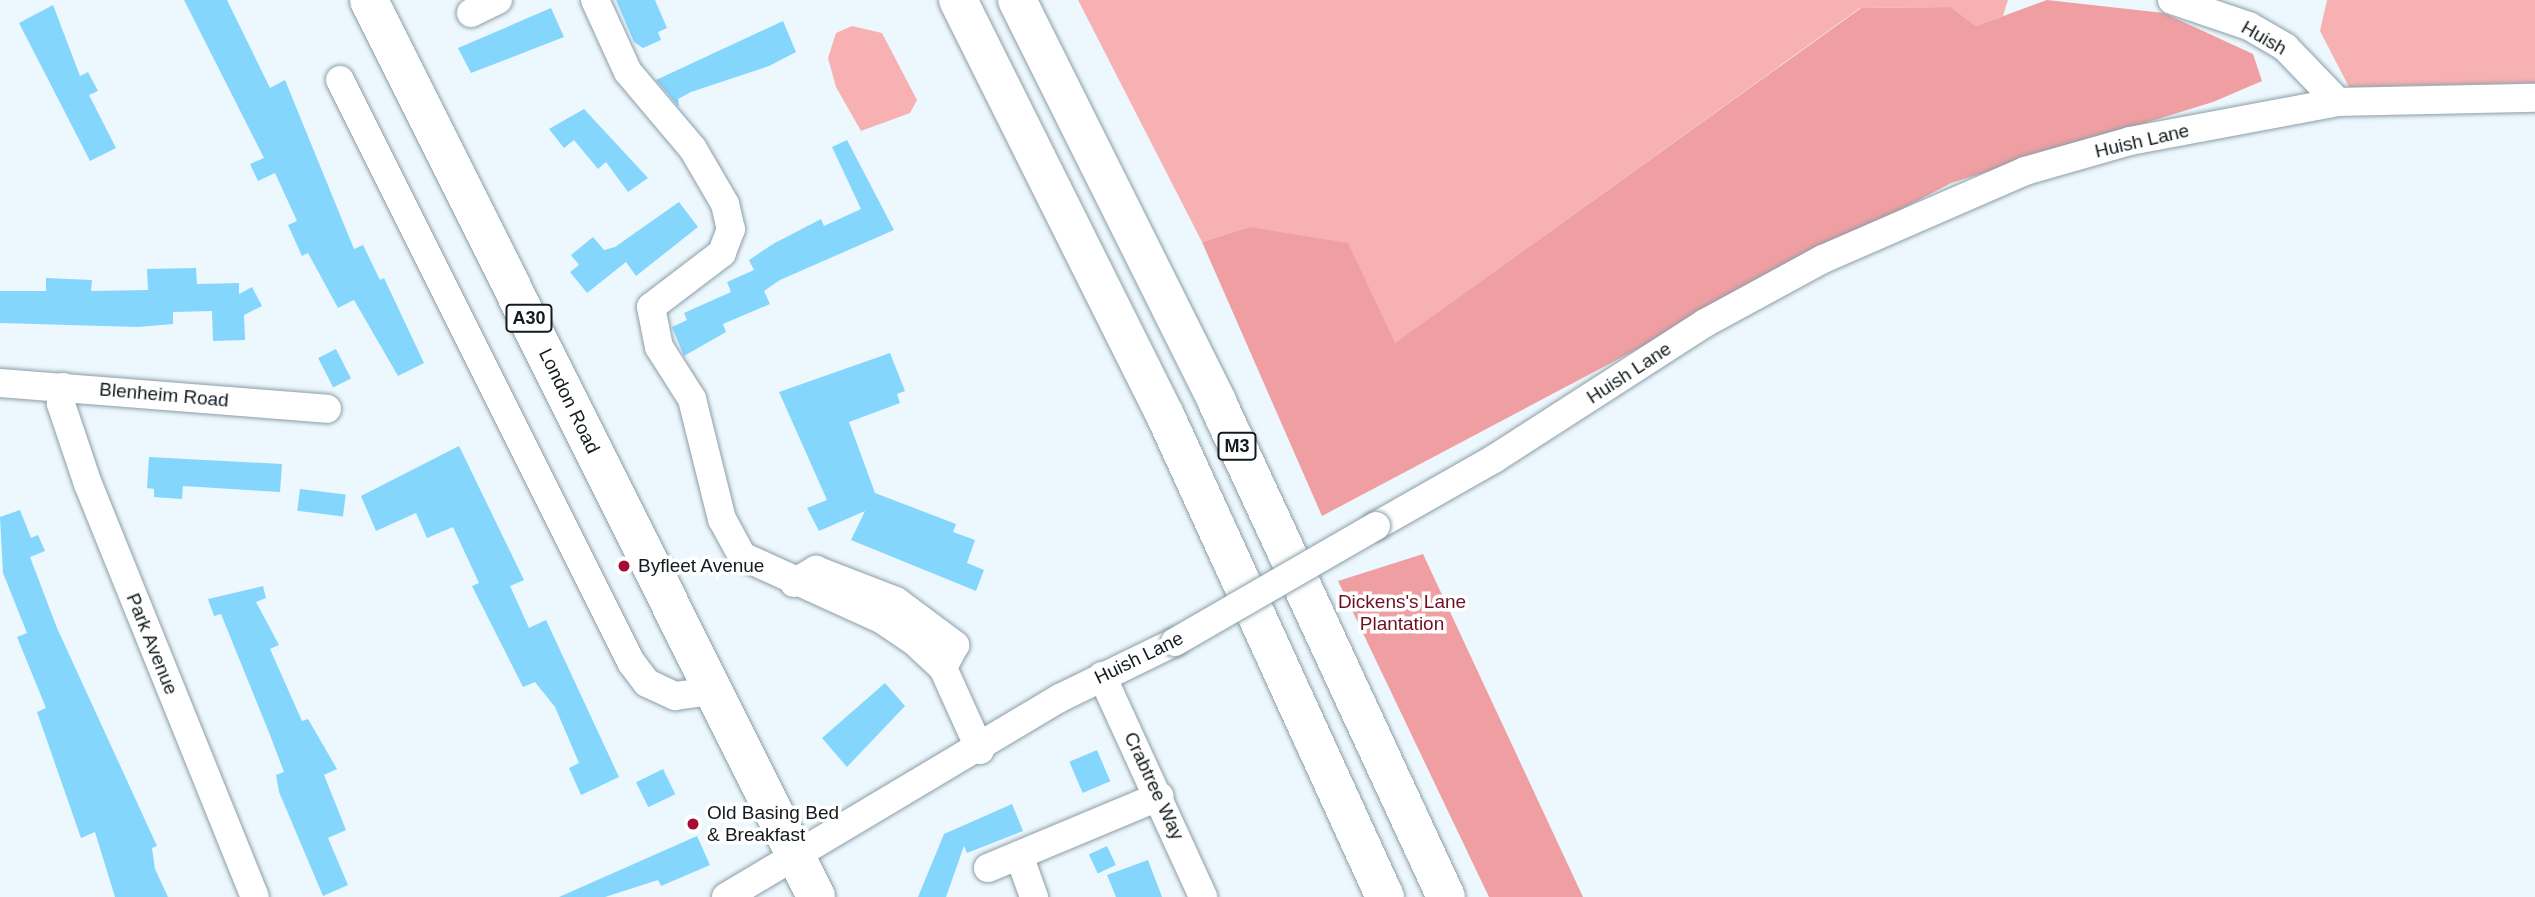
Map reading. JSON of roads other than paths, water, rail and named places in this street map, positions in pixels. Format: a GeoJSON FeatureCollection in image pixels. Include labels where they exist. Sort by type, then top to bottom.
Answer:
{"type":"FeatureCollection","features":[{"type":"Feature","properties":{"kind":"main road","name":"London Road"},"geometry":{"type":"LineString","coordinates":[[369,0],[709,691],[816,897]]}},
{"type":"Feature","properties":{"kind":"main road","name":"M3"},"geometry":{"type":"LineString","coordinates":[[958,0],[1165,415],[1385,897]]}},
{"type":"Feature","properties":{"kind":"main road","name":"M3"},"geometry":{"type":"LineString","coordinates":[[1017,0],[1217,402],[1446,897]]}},
{"type":"Feature","properties":{"kind":"street"},"geometry":{"type":"LineString","coordinates":[[595,0],[628,72],[693,149],[725,204],[732,229],[722,253],[651,307],[651,326],[692,399],[722,519],[742,556],[793,583],[881,619],[943,668],[980,750]]}},
{"type":"Feature","properties":{"kind":"street","name":"Huish"},"geometry":{"type":"LineString","coordinates":[[2172,0],[2249,26],[2285,47],[2338,102]]}},
{"type":"Feature","properties":{"kind":"street"},"geometry":{"type":"LineString","coordinates":[[340,80],[631,662],[647,683],[675,696],[709,691]]}},
{"type":"Feature","properties":{"kind":"street","name":"Huish Lane"},"geometry":{"type":"LineString","coordinates":[[795,854],[980,750],[1102,676],[1175,642],[1494,459],[1705,323],[1824,259],[1950,202],[2130,141],[2338,102],[2535,98]]}},
{"type":"Feature","properties":{"kind":"street","name":"Blenheim Road"},"geometry":{"type":"LineString","coordinates":[[0,383],[328,408]]}},
{"type":"Feature","properties":{"kind":"street","name":"Park Avenue"},"geometry":{"type":"LineString","coordinates":[[63,387],[61,404],[88,484],[255,897]]}},
{"type":"Feature","properties":{"kind":"street","name":"Crabtree Way"},"geometry":{"type":"LineString","coordinates":[[1102,676],[1160,796],[1203,897]]}},
{"type":"Feature","properties":{"kind":"street"},"geometry":{"type":"LineString","coordinates":[[988,868],[1160,796]]}},
{"type":"Feature","properties":{"kind":"street"},"geometry":{"type":"LineString","coordinates":[[726,897],[795,854]]}},
{"type":"Feature","properties":{"kind":"street"},"geometry":{"type":"LineString","coordinates":[[1019,855],[1034,897]]}},
{"type":"Feature","properties":{"kind":"place","name":"Byfleet Avenue"},"geometry":{"type":"Point","coordinates":[624,566]}},
{"type":"Feature","properties":{"kind":"place","name":"Old Basing Bed & Breakfast"},"geometry":{"type":"Point","coordinates":[693,824]}},
{"type":"Feature","properties":{"kind":"park label","name":"Dickens's Lane Plantation"},"geometry":{"type":"Point","coordinates":[1402,613]}}]}
